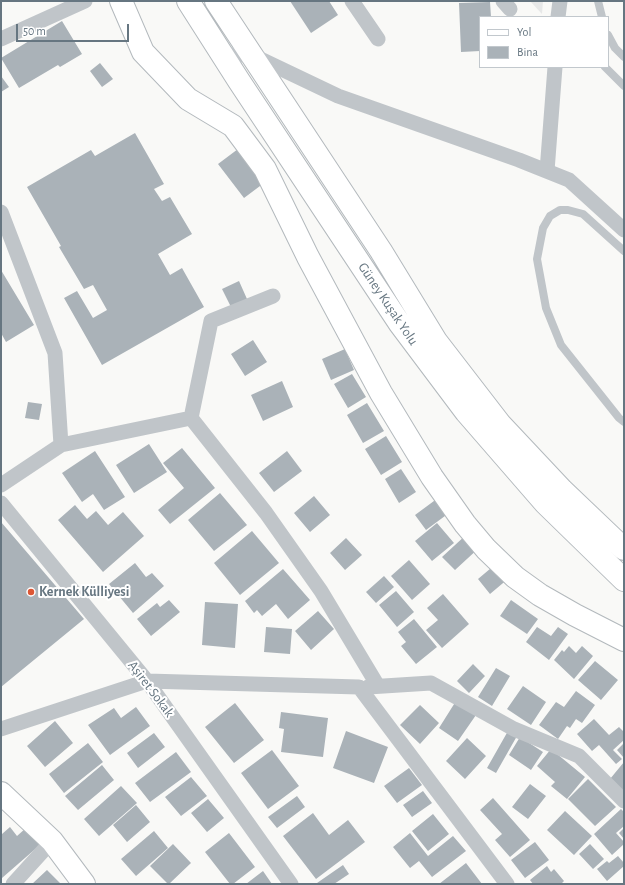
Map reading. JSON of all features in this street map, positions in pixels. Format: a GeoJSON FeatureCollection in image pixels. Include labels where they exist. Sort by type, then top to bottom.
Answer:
{"type":"FeatureCollection","features":[{"type":"Feature","properties":{"kind":"main road"},"geometry":{"type":"LineString","coordinates":[[121,1],[143,52],[188,99],[233,126],[265,169],[308,257],[381,394],[432,477],[465,524],[486,549],[515,577],[575,615],[624,640]]}},
{"type":"Feature","properties":{"kind":"main road","name":"Güney Kuşak Yolu"},"geometry":{"type":"LineString","coordinates":[[188,1],[222,55],[400,324],[466,412],[545,503],[624,580]]}},
{"type":"Feature","properties":{"kind":"main road","name":"Güney Kuşak Yolu"},"geometry":{"type":"LineString","coordinates":[[216,1],[381,251],[436,341],[500,424],[562,490],[624,549]]}},
{"type":"Feature","properties":{"kind":"main road"},"geometry":{"type":"LineString","coordinates":[[1,793],[52,842],[84,884]]}},
{"type":"Feature","properties":{"kind":"street"},"geometry":{"type":"LineString","coordinates":[[1,39],[85,1]]}},
{"type":"Feature","properties":{"kind":"street"},"geometry":{"type":"LineString","coordinates":[[352,1],[378,39]]}},
{"type":"Feature","properties":{"kind":"street"},"geometry":{"type":"LineString","coordinates":[[558,16],[560,1]]}},
{"type":"Feature","properties":{"kind":"street"},"geometry":{"type":"LineString","coordinates":[[222,55],[252,55],[338,96],[519,160],[568,180],[624,230]]}},
{"type":"Feature","properties":{"kind":"street"},"geometry":{"type":"LineString","coordinates":[[547,171],[555,68]]}},
{"type":"Feature","properties":{"kind":"street"},"geometry":{"type":"LineString","coordinates":[[1,212],[55,353],[61,445]]}},
{"type":"Feature","properties":{"kind":"street"},"geometry":{"type":"LineString","coordinates":[[273,296],[211,321],[192,418],[271,520],[321,591],[378,686]]}},
{"type":"Feature","properties":{"kind":"street"},"geometry":{"type":"LineString","coordinates":[[1,485],[61,445],[192,418]]}},
{"type":"Feature","properties":{"kind":"street","name":"Aşiret Sokak"},"geometry":{"type":"LineString","coordinates":[[1,503],[147,681],[291,884]]}},
{"type":"Feature","properties":{"kind":"street"},"geometry":{"type":"LineString","coordinates":[[1,729],[147,681],[359,687],[431,683],[514,729],[579,756],[624,802]]}},
{"type":"Feature","properties":{"kind":"street"},"geometry":{"type":"LineString","coordinates":[[359,687],[507,884]]}},
{"type":"Feature","properties":{"kind":"street"},"geometry":{"type":"LineString","coordinates":[[13,884],[52,842]]}},
{"type":"Feature","properties":{"kind":"lane"},"geometry":{"type":"LineString","coordinates":[[598,1],[602,16]]}},
{"type":"Feature","properties":{"kind":"lane"},"geometry":{"type":"LineString","coordinates":[[609,37],[615,48],[624,57]]}},
{"type":"Feature","properties":{"kind":"lane"},"geometry":{"type":"LineString","coordinates":[[606,68],[624,86]]}},
{"type":"Feature","properties":{"kind":"lane"},"geometry":{"type":"LineString","coordinates":[[624,251],[583,214],[568,210],[560,210],[550,216],[543,228],[537,259],[546,308],[561,345],[619,418],[624,422]]}},
{"type":"Feature","properties":{"kind":"shaded area"},"geometry":{"type":"Polygon","coordinates":[[[530,1],[543,1],[542,14],[530,1]]]}},
{"type":"Feature","properties":{"kind":"building"},"geometry":{"type":"Polygon","coordinates":[[[290,1],[329,1],[338,15],[311,33],[290,1]]]}},
{"type":"Feature","properties":{"kind":"building"},"geometry":{"type":"Polygon","coordinates":[[[490,2],[491,16],[479,16],[479,51],[461,52],[459,3],[490,2]]]}},
{"type":"Feature","properties":{"kind":"building"},"geometry":{"type":"Polygon","coordinates":[[[62,21],[82,54],[60,67],[58,65],[19,88],[1,58],[62,21]]]}},
{"type":"Feature","properties":{"kind":"building"},"geometry":{"type":"Polygon","coordinates":[[[100,63],[113,79],[102,87],[90,71],[100,63]]]}},
{"type":"Feature","properties":{"kind":"building"},"geometry":{"type":"Polygon","coordinates":[[[1,76],[9,87],[1,92],[1,76]]]}},
{"type":"Feature","properties":{"kind":"building"},"geometry":{"type":"Polygon","coordinates":[[[135,133],[164,184],[154,189],[162,201],[170,197],[192,234],[158,254],[170,275],[182,268],[204,307],[102,365],[64,298],[77,291],[93,318],[107,310],[93,285],[84,289],[59,247],[61,246],[27,187],[91,150],[95,156],[135,133]]]}},
{"type":"Feature","properties":{"kind":"building"},"geometry":{"type":"Polygon","coordinates":[[[238,149],[264,183],[244,198],[218,164],[238,149]]]}},
{"type":"Feature","properties":{"kind":"building"},"geometry":{"type":"Polygon","coordinates":[[[1,270],[34,325],[6,342],[1,333],[1,270]]]}},
{"type":"Feature","properties":{"kind":"building"},"geometry":{"type":"Polygon","coordinates":[[[239,281],[247,299],[231,307],[222,289],[239,281]]]}},
{"type":"Feature","properties":{"kind":"building"},"geometry":{"type":"Polygon","coordinates":[[[253,340],[267,362],[245,376],[231,354],[253,340]]]}},
{"type":"Feature","properties":{"kind":"building"},"geometry":{"type":"Polygon","coordinates":[[[345,349],[354,370],[331,380],[322,359],[345,349]]]}},
{"type":"Feature","properties":{"kind":"building"},"geometry":{"type":"Polygon","coordinates":[[[352,374],[366,397],[348,408],[334,384],[352,374]]]}},
{"type":"Feature","properties":{"kind":"building"},"geometry":{"type":"Polygon","coordinates":[[[282,381],[293,407],[263,421],[251,395],[282,381]]]}},
{"type":"Feature","properties":{"kind":"building"},"geometry":{"type":"Polygon","coordinates":[[[28,402],[42,404],[39,420],[25,418],[28,402]]]}},
{"type":"Feature","properties":{"kind":"building"},"geometry":{"type":"Polygon","coordinates":[[[367,403],[384,431],[363,443],[347,415],[367,403]]]}},
{"type":"Feature","properties":{"kind":"building"},"geometry":{"type":"Polygon","coordinates":[[[386,436],[402,462],[381,475],[365,449],[386,436]]]}},
{"type":"Feature","properties":{"kind":"building"},"geometry":{"type":"Polygon","coordinates":[[[149,444],[167,472],[134,493],[116,465],[149,444]]]}},
{"type":"Feature","properties":{"kind":"building"},"geometry":{"type":"Polygon","coordinates":[[[182,448],[215,488],[170,524],[158,510],[184,488],[163,463],[182,448]]]}},
{"type":"Feature","properties":{"kind":"building"},"geometry":{"type":"Polygon","coordinates":[[[95,451],[125,497],[104,510],[93,494],[82,502],[62,473],[95,451]]]}},
{"type":"Feature","properties":{"kind":"building"},"geometry":{"type":"Polygon","coordinates":[[[287,451],[302,471],[274,492],[259,473],[287,451]]]}},
{"type":"Feature","properties":{"kind":"building"},"geometry":{"type":"Polygon","coordinates":[[[401,469],[416,492],[399,503],[385,479],[401,469]]]}},
{"type":"Feature","properties":{"kind":"building"},"geometry":{"type":"Polygon","coordinates":[[[220,493],[247,525],[214,551],[188,520],[220,493]]]}},
{"type":"Feature","properties":{"kind":"building"},"geometry":{"type":"Polygon","coordinates":[[[314,496],[330,515],[310,532],[294,513],[314,496]]]}},
{"type":"Feature","properties":{"kind":"building"},"geometry":{"type":"Polygon","coordinates":[[[438,498],[449,513],[426,530],[415,515],[438,498]]]}},
{"type":"Feature","properties":{"kind":"building"},"geometry":{"type":"Polygon","coordinates":[[[75,505],[87,519],[96,511],[108,525],[123,512],[144,536],[103,572],[58,520],[75,505]]]}},
{"type":"Feature","properties":{"kind":"building","name":"Kernek Külliyesi"},"geometry":{"type":"Polygon","coordinates":[[[1,522],[84,619],[1,687],[1,522]]]}},
{"type":"Feature","properties":{"kind":"building"},"geometry":{"type":"Polygon","coordinates":[[[437,523],[454,543],[432,561],[415,541],[437,523]]]}},
{"type":"Feature","properties":{"kind":"building"},"geometry":{"type":"Polygon","coordinates":[[[252,531],[279,563],[240,595],[214,563],[252,531]]]}},
{"type":"Feature","properties":{"kind":"building"},"geometry":{"type":"Polygon","coordinates":[[[467,534],[480,547],[455,570],[442,557],[467,534]]]}},
{"type":"Feature","properties":{"kind":"building"},"geometry":{"type":"Polygon","coordinates":[[[346,538],[362,555],[345,570],[330,553],[346,538]]]}},
{"type":"Feature","properties":{"kind":"building"},"geometry":{"type":"Polygon","coordinates":[[[409,560],[430,584],[412,600],[391,576],[409,560]]]}},
{"type":"Feature","properties":{"kind":"building"},"geometry":{"type":"Polygon","coordinates":[[[135,563],[146,577],[152,573],[164,586],[133,613],[109,584],[135,563]]]}},
{"type":"Feature","properties":{"kind":"building"},"geometry":{"type":"Polygon","coordinates":[[[497,563],[509,578],[490,594],[478,579],[497,563]]]}},
{"type":"Feature","properties":{"kind":"building"},"geometry":{"type":"Polygon","coordinates":[[[283,569],[310,600],[288,619],[276,604],[262,616],[257,610],[254,613],[245,601],[283,569]]]}},
{"type":"Feature","properties":{"kind":"building"},"geometry":{"type":"Polygon","coordinates":[[[384,576],[394,587],[376,603],[366,592],[384,576]]]}},
{"type":"Feature","properties":{"kind":"building"},"geometry":{"type":"Polygon","coordinates":[[[396,591],[414,612],[397,627],[379,605],[396,591]]]}},
{"type":"Feature","properties":{"kind":"building"},"geometry":{"type":"Polygon","coordinates":[[[443,594],[469,624],[442,648],[426,630],[438,620],[427,608],[443,594]]]}},
{"type":"Feature","properties":{"kind":"building"},"geometry":{"type":"Polygon","coordinates":[[[169,600],[180,612],[151,636],[137,619],[157,603],[160,607],[169,600]]]}},
{"type":"Feature","properties":{"kind":"building"},"geometry":{"type":"Polygon","coordinates":[[[511,600],[538,619],[527,634],[500,616],[511,600]]]}},
{"type":"Feature","properties":{"kind":"building"},"geometry":{"type":"Polygon","coordinates":[[[205,602],[238,604],[235,648],[202,645],[205,602]]]}},
{"type":"Feature","properties":{"kind":"building"},"geometry":{"type":"Polygon","coordinates":[[[318,611],[334,629],[311,650],[295,631],[318,611]]]}},
{"type":"Feature","properties":{"kind":"building"},"geometry":{"type":"Polygon","coordinates":[[[414,619],[437,647],[416,664],[401,646],[406,642],[398,632],[414,619]]]}},
{"type":"Feature","properties":{"kind":"building"},"geometry":{"type":"Polygon","coordinates":[[[266,627],[292,629],[290,654],[264,652],[266,627]]]}},
{"type":"Feature","properties":{"kind":"building"},"geometry":{"type":"Polygon","coordinates":[[[537,627],[551,636],[558,627],[568,634],[549,660],[526,642],[537,627]]]}},
{"type":"Feature","properties":{"kind":"building"},"geometry":{"type":"Polygon","coordinates":[[[569,646],[576,653],[582,646],[593,656],[574,679],[554,660],[562,650],[564,652],[569,646]]]}},
{"type":"Feature","properties":{"kind":"building"},"geometry":{"type":"Polygon","coordinates":[[[595,661],[618,680],[601,700],[578,680],[595,661]]]}},
{"type":"Feature","properties":{"kind":"building"},"geometry":{"type":"Polygon","coordinates":[[[473,664],[485,676],[469,693],[457,681],[473,664]]]}},
{"type":"Feature","properties":{"kind":"building"},"geometry":{"type":"Polygon","coordinates":[[[496,668],[510,676],[492,706],[478,697],[496,668]]]}},
{"type":"Feature","properties":{"kind":"building"},"geometry":{"type":"Polygon","coordinates":[[[523,686],[546,702],[531,725],[507,709],[523,686]]]}},
{"type":"Feature","properties":{"kind":"building"},"geometry":{"type":"Polygon","coordinates":[[[576,691],[595,705],[582,723],[576,719],[570,728],[567,726],[558,739],[539,725],[556,702],[564,707],[576,691]]]}},
{"type":"Feature","properties":{"kind":"building"},"geometry":{"type":"Polygon","coordinates":[[[456,701],[476,715],[458,741],[439,728],[456,701]]]}},
{"type":"Feature","properties":{"kind":"building"},"geometry":{"type":"Polygon","coordinates":[[[235,703],[264,740],[234,763],[205,727],[235,703]]]}},
{"type":"Feature","properties":{"kind":"building"},"geometry":{"type":"Polygon","coordinates":[[[420,705],[439,723],[420,744],[400,725],[420,705]]]}},
{"type":"Feature","properties":{"kind":"building"},"geometry":{"type":"Polygon","coordinates":[[[136,707],[150,726],[110,755],[88,725],[114,708],[121,718],[136,707]]]}},
{"type":"Feature","properties":{"kind":"building"},"geometry":{"type":"Polygon","coordinates":[[[281,712],[328,718],[323,757],[281,752],[284,729],[279,728],[281,712]]]}},
{"type":"Feature","properties":{"kind":"building"},"geometry":{"type":"Polygon","coordinates":[[[594,719],[609,735],[619,727],[624,732],[624,740],[613,750],[622,759],[616,764],[599,745],[592,751],[577,734],[594,719]]]}},
{"type":"Feature","properties":{"kind":"building"},"geometry":{"type":"Polygon","coordinates":[[[55,721],[73,743],[45,767],[27,746],[55,721]]]}},
{"type":"Feature","properties":{"kind":"building"},"geometry":{"type":"Polygon","coordinates":[[[346,731],[388,747],[374,783],[333,768],[346,731]]]}},
{"type":"Feature","properties":{"kind":"building"},"geometry":{"type":"Polygon","coordinates":[[[508,731],[517,736],[496,773],[487,768],[508,731]]]}},
{"type":"Feature","properties":{"kind":"building"},"geometry":{"type":"Polygon","coordinates":[[[154,733],[165,747],[138,768],[127,753],[154,733]]]}},
{"type":"Feature","properties":{"kind":"building"},"geometry":{"type":"Polygon","coordinates":[[[520,737],[543,752],[531,770],[509,755],[520,737]]]}},
{"type":"Feature","properties":{"kind":"building"},"geometry":{"type":"Polygon","coordinates":[[[467,738],[486,756],[465,779],[446,761],[467,738]]]}},
{"type":"Feature","properties":{"kind":"building"},"geometry":{"type":"Polygon","coordinates":[[[88,743],[103,762],[64,793],[49,774],[88,743]]]}},
{"type":"Feature","properties":{"kind":"building"},"geometry":{"type":"Polygon","coordinates":[[[624,743],[624,758],[617,750],[624,743]]]}},
{"type":"Feature","properties":{"kind":"building"},"geometry":{"type":"Polygon","coordinates":[[[551,749],[585,777],[567,799],[551,786],[555,782],[537,766],[551,749]]]}},
{"type":"Feature","properties":{"kind":"building"},"geometry":{"type":"Polygon","coordinates":[[[272,750],[299,786],[268,809],[241,773],[272,750]]]}},
{"type":"Feature","properties":{"kind":"building"},"geometry":{"type":"Polygon","coordinates":[[[176,752],[191,772],[150,802],[135,783],[176,752]]]}},
{"type":"Feature","properties":{"kind":"building"},"geometry":{"type":"Polygon","coordinates":[[[624,762],[624,792],[610,779],[624,762]]]}},
{"type":"Feature","properties":{"kind":"building"},"geometry":{"type":"Polygon","coordinates":[[[102,765],[114,780],[78,810],[65,796],[102,765]]]}},
{"type":"Feature","properties":{"kind":"building"},"geometry":{"type":"Polygon","coordinates":[[[409,768],[422,785],[397,803],[384,786],[409,768]]]}},
{"type":"Feature","properties":{"kind":"building"},"geometry":{"type":"Polygon","coordinates":[[[191,777],[207,796],[181,816],[165,797],[191,777]]]}},
{"type":"Feature","properties":{"kind":"building"},"geometry":{"type":"Polygon","coordinates":[[[588,779],[616,807],[595,826],[568,799],[588,779]]]}},
{"type":"Feature","properties":{"kind":"building"},"geometry":{"type":"Polygon","coordinates":[[[530,784],[546,796],[528,819],[512,807],[530,784]]]}},
{"type":"Feature","properties":{"kind":"building"},"geometry":{"type":"Polygon","coordinates":[[[121,786],[137,803],[99,836],[84,819],[121,786]]]}},
{"type":"Feature","properties":{"kind":"building"},"geometry":{"type":"Polygon","coordinates":[[[423,791],[432,803],[412,817],[403,805],[423,791]]]}},
{"type":"Feature","properties":{"kind":"building"},"geometry":{"type":"Polygon","coordinates":[[[297,796],[305,807],[277,828],[268,817],[297,796]]]}},
{"type":"Feature","properties":{"kind":"building"},"geometry":{"type":"Polygon","coordinates":[[[493,798],[530,840],[510,857],[495,840],[502,834],[480,810],[493,798]]]}},
{"type":"Feature","properties":{"kind":"building"},"geometry":{"type":"Polygon","coordinates":[[[208,799],[224,818],[207,832],[191,813],[208,799]]]}},
{"type":"Feature","properties":{"kind":"building"},"geometry":{"type":"Polygon","coordinates":[[[136,805],[150,822],[127,842],[113,825],[136,805]]]}},
{"type":"Feature","properties":{"kind":"building"},"geometry":{"type":"Polygon","coordinates":[[[621,809],[624,812],[624,826],[616,833],[624,844],[612,855],[594,834],[621,809]]]}},
{"type":"Feature","properties":{"kind":"building"},"geometry":{"type":"Polygon","coordinates":[[[565,811],[592,836],[574,855],[547,830],[565,811]]]}},
{"type":"Feature","properties":{"kind":"building"},"geometry":{"type":"Polygon","coordinates":[[[313,813],[329,835],[348,820],[365,842],[316,879],[283,836],[313,813]]]}},
{"type":"Feature","properties":{"kind":"building"},"geometry":{"type":"Polygon","coordinates":[[[433,814],[449,834],[428,851],[412,831],[433,814]]]}},
{"type":"Feature","properties":{"kind":"building"},"geometry":{"type":"Polygon","coordinates":[[[10,827],[17,836],[26,828],[41,844],[2,878],[1,832],[2,834],[10,827]]]}},
{"type":"Feature","properties":{"kind":"building"},"geometry":{"type":"Polygon","coordinates":[[[623,829],[624,830],[624,839],[619,833],[623,829]]]}},
{"type":"Feature","properties":{"kind":"building"},"geometry":{"type":"Polygon","coordinates":[[[154,831],[168,848],[136,876],[121,859],[154,831]]]}},
{"type":"Feature","properties":{"kind":"building"},"geometry":{"type":"Polygon","coordinates":[[[229,833],[255,867],[233,884],[230,884],[205,852],[229,833]]]}},
{"type":"Feature","properties":{"kind":"building"},"geometry":{"type":"Polygon","coordinates":[[[410,833],[428,856],[453,836],[466,851],[432,877],[419,861],[410,868],[393,847],[410,833]]]}},
{"type":"Feature","properties":{"kind":"building"},"geometry":{"type":"Polygon","coordinates":[[[535,842],[549,860],[525,878],[511,860],[535,842]]]}},
{"type":"Feature","properties":{"kind":"building"},"geometry":{"type":"Polygon","coordinates":[[[173,844],[191,863],[168,884],[150,866],[173,844]]]}},
{"type":"Feature","properties":{"kind":"building"},"geometry":{"type":"Polygon","coordinates":[[[590,844],[604,859],[593,869],[579,854],[590,844]]]}},
{"type":"Feature","properties":{"kind":"building"},"geometry":{"type":"Polygon","coordinates":[[[618,856],[624,863],[624,866],[607,881],[597,869],[607,861],[609,863],[618,856]]]}},
{"type":"Feature","properties":{"kind":"building"},"geometry":{"type":"Polygon","coordinates":[[[466,863],[482,884],[439,884],[466,863]]]}},
{"type":"Feature","properties":{"kind":"building"},"geometry":{"type":"Polygon","coordinates":[[[343,865],[349,874],[334,884],[317,883],[343,865]]]}},
{"type":"Feature","properties":{"kind":"building"},"geometry":{"type":"Polygon","coordinates":[[[547,866],[551,872],[554,869],[564,881],[561,884],[533,884],[530,880],[547,866]]]}},
{"type":"Feature","properties":{"kind":"building"},"geometry":{"type":"Polygon","coordinates":[[[47,870],[61,884],[32,884],[47,870]]]}},
{"type":"Feature","properties":{"kind":"building"},"geometry":{"type":"Polygon","coordinates":[[[263,871],[272,884],[246,884],[263,871]]]}},
{"type":"Feature","properties":{"kind":"place","name":"Kernek Külliyesi"},"geometry":{"type":"Point","coordinates":[31,592]}}]}
